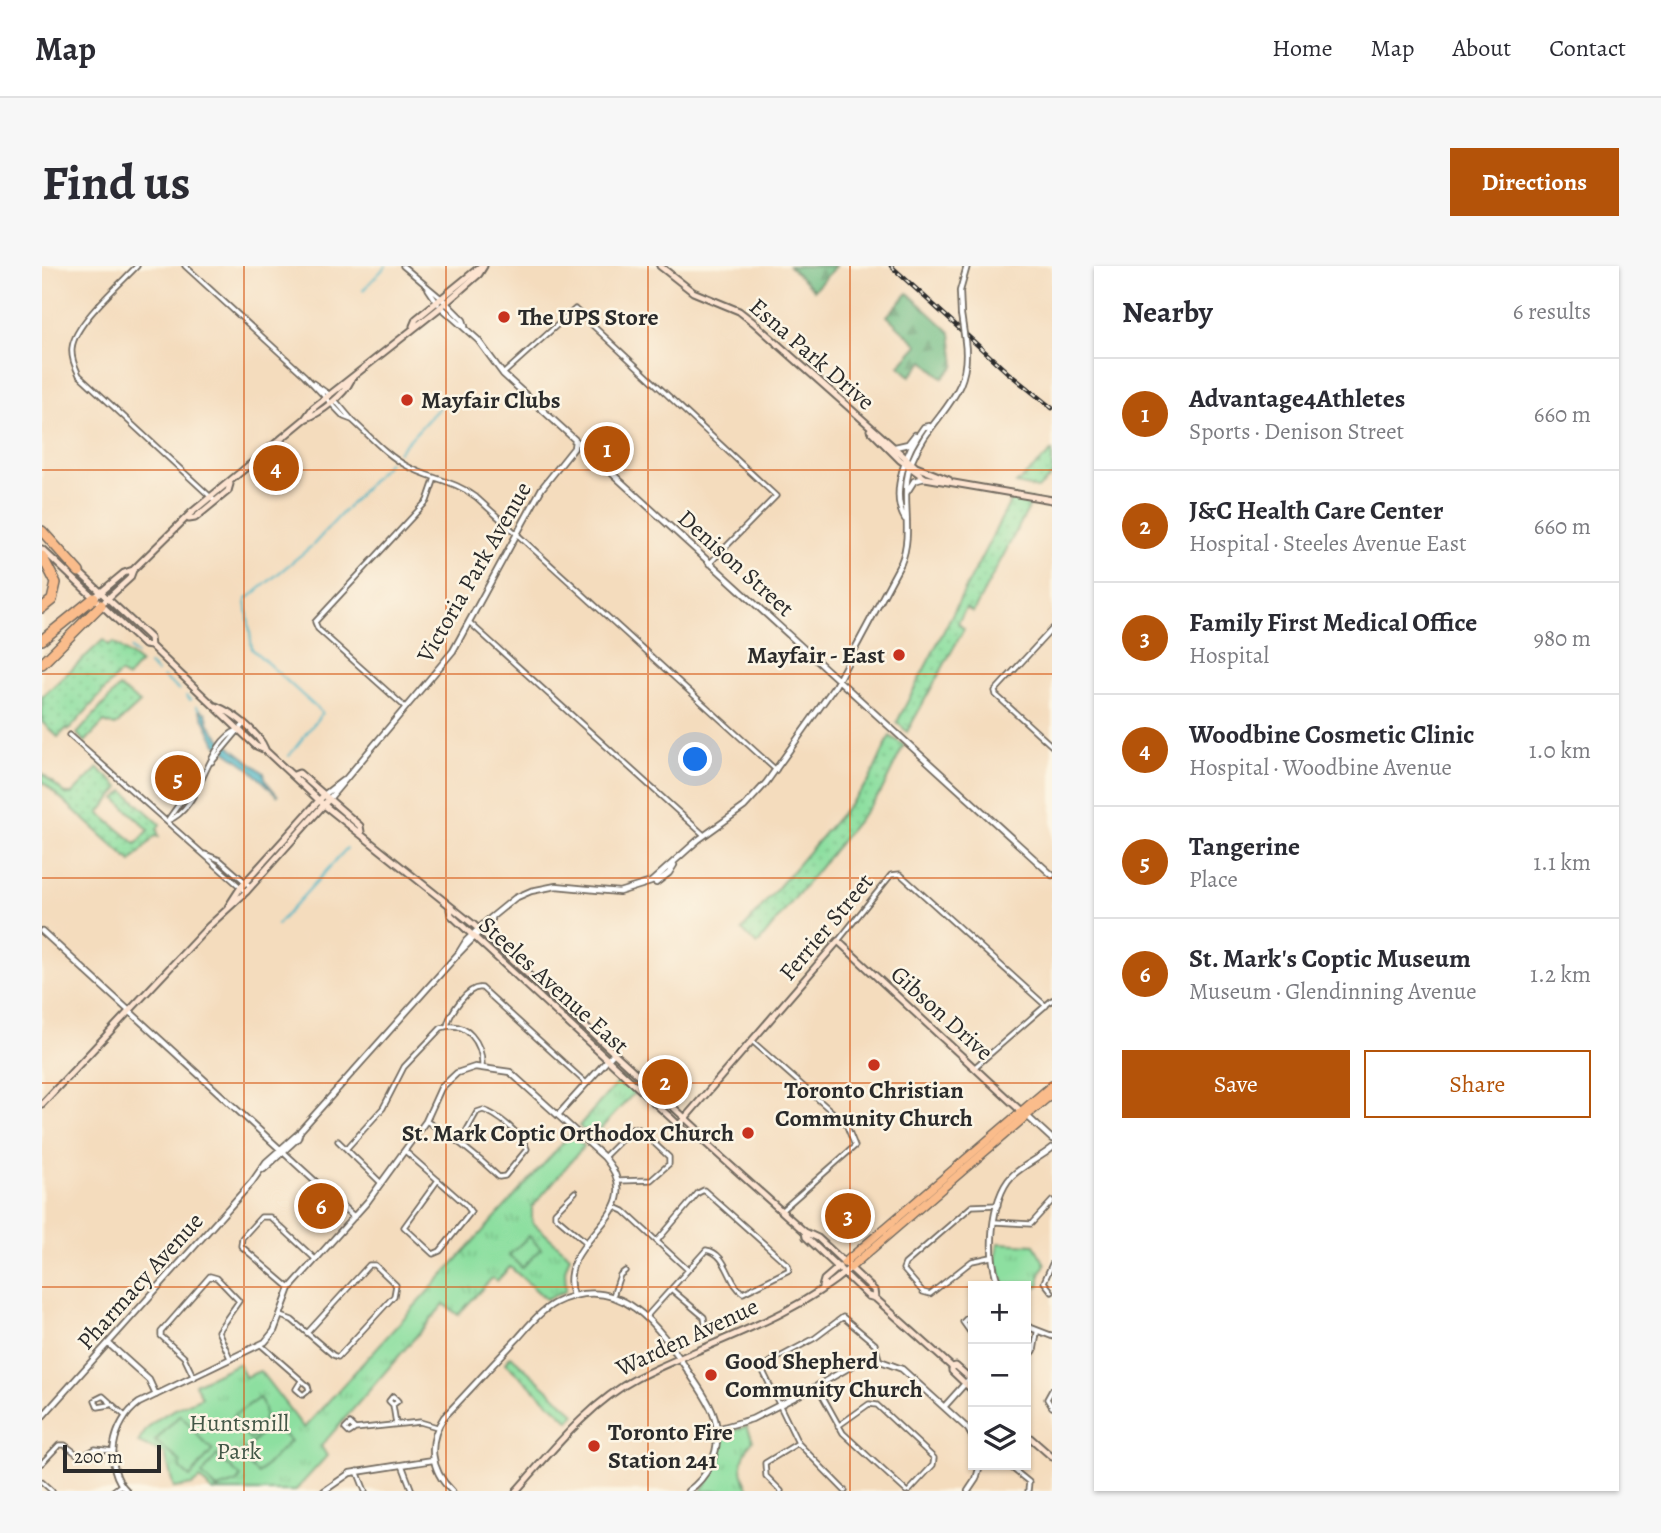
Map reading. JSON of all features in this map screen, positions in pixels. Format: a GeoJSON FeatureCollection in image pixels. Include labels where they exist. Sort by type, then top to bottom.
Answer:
{"type":"FeatureCollection","features":[{"type":"Feature","properties":{"kind":"highway"},"geometry":{"type":"LineString","coordinates":[[42,531],[79,572]]}},
{"type":"Feature","properties":{"kind":"highway"},"geometry":{"type":"LineString","coordinates":[[42,556],[56,583],[52,600],[42,608]]}},
{"type":"Feature","properties":{"kind":"highway"},"geometry":{"type":"LineString","coordinates":[[42,640],[101,599]]}},
{"type":"Feature","properties":{"kind":"highway"},"geometry":{"type":"LineString","coordinates":[[42,664],[101,599]]}},
{"type":"Feature","properties":{"kind":"main road"},"geometry":{"type":"LineString","coordinates":[[101,599],[124,573],[133,570],[413,326],[416,319],[441,302],[483,266]]}},
{"type":"Feature","properties":{"kind":"main road","name":"Esna Park Drive"},"geometry":{"type":"LineString","coordinates":[[660,266],[693,292],[741,313],[908,464]]}},
{"type":"Feature","properties":{"kind":"main road","name":"Esna Park Drive"},"geometry":{"type":"LineString","coordinates":[[869,427],[892,445],[908,464]]}},
{"type":"Feature","properties":{"kind":"main road"},"geometry":{"type":"LineString","coordinates":[[908,464],[925,478],[1052,500]]}},
{"type":"Feature","properties":{"kind":"main road"},"geometry":{"type":"LineString","coordinates":[[908,464],[949,481]]}},
{"type":"Feature","properties":{"kind":"main road","name":"Steeles Avenue East"},"geometry":{"type":"LineString","coordinates":[[42,538],[79,572],[144,645],[151,646],[238,730],[294,775],[321,803],[356,832],[361,832],[450,909],[456,910],[480,931],[699,1131],[701,1139]]}},
{"type":"Feature","properties":{"kind":"main road","name":"Steeles Avenue East"},"geometry":{"type":"LineString","coordinates":[[42,549],[101,599]]}},
{"type":"Feature","properties":{"kind":"main road","name":"Steeles Avenue East"},"geometry":{"type":"LineString","coordinates":[[216,706],[227,710],[261,740],[265,750]]}},
{"type":"Feature","properties":{"kind":"main road","name":"Steeles Avenue East"},"geometry":{"type":"LineString","coordinates":[[294,775],[299,773],[360,826],[361,832]]}},
{"type":"Feature","properties":{"kind":"main road","name":"Victoria Park Avenue"},"geometry":{"type":"LineString","coordinates":[[44,1099],[228,907],[327,797]]}},
{"type":"Feature","properties":{"kind":"main road","name":"Steeles Avenue East"},"geometry":{"type":"LineString","coordinates":[[450,909],[451,915],[678,1125],[693,1138],[701,1139],[805,1231],[818,1238],[844,1268],[874,1290],[875,1298],[952,1367],[956,1366],[968,1380]]}},
{"type":"Feature","properties":{"kind":"main road","name":"Ferrier Street"},"geometry":{"type":"LineString","coordinates":[[678,1125],[838,941]]}},
{"type":"Feature","properties":{"kind":"main road","name":"Gibson Drive"},"geometry":{"type":"LineString","coordinates":[[838,941],[1024,1114]]}},
{"type":"Feature","properties":{"kind":"main road","name":"Warden Avenue"},"geometry":{"type":"LineString","coordinates":[[1024,1114],[1052,1085]]}},
{"type":"Feature","properties":{"kind":"main road","name":"Warden Avenue"},"geometry":{"type":"LineString","coordinates":[[516,1491],[555,1447],[612,1394],[636,1379],[776,1317],[822,1287],[824,1280],[844,1268],[977,1153],[1052,1094]]}},
{"type":"Feature","properties":{"kind":"main road"},"geometry":{"type":"LineString","coordinates":[[1031,1438],[1052,1457]]}},
{"type":"Feature","properties":{"kind":"street"},"geometry":{"type":"LineString","coordinates":[[138,266],[75,333],[73,361],[79,374],[213,500]]}},
{"type":"Feature","properties":{"kind":"street"},"geometry":{"type":"LineString","coordinates":[[185,266],[330,399],[344,418],[352,420],[398,460],[465,488],[776,770]]}},
{"type":"Feature","properties":{"kind":"street","name":"Denison Street"},"geometry":{"type":"LineString","coordinates":[[403,266],[465,327],[503,374],[1052,875]]}},
{"type":"Feature","properties":{"kind":"street"},"geometry":{"type":"LineString","coordinates":[[892,445],[903,447],[927,427],[956,395],[965,378],[965,341],[960,291],[967,266]]}},
{"type":"Feature","properties":{"kind":"street"},"geometry":{"type":"LineString","coordinates":[[503,374],[575,309],[776,496],[709,564]]}},
{"type":"Feature","properties":{"kind":"street"},"geometry":{"type":"LineString","coordinates":[[906,520],[902,513],[901,495],[908,464],[927,427]]}},
{"type":"Feature","properties":{"kind":"street","name":"Victoria Park Avenue"},"geometry":{"type":"LineString","coordinates":[[327,797],[447,659],[542,488],[574,447],[575,440]]}},
{"type":"Feature","properties":{"kind":"street"},"geometry":{"type":"LineString","coordinates":[[480,931],[515,898],[540,888],[556,886],[619,892],[653,881],[674,865],[704,835],[744,807],[776,770],[839,679],[905,553],[908,464]]}},
{"type":"Feature","properties":{"kind":"street"},"geometry":{"type":"LineString","coordinates":[[407,708],[318,629],[316,622],[427,501],[436,477]]}},
{"type":"Feature","properties":{"kind":"street"},"geometry":{"type":"LineString","coordinates":[[906,493],[914,481],[925,478]]}},
{"type":"Feature","properties":{"kind":"street"},"geometry":{"type":"LineString","coordinates":[[469,622],[704,835]]}},
{"type":"Feature","properties":{"kind":"street"},"geometry":{"type":"LineString","coordinates":[[1052,629],[995,691],[996,695],[1052,746]]}},
{"type":"Feature","properties":{"kind":"street"},"geometry":{"type":"LineString","coordinates":[[167,821],[173,819],[194,796],[212,762],[243,724]]}},
{"type":"Feature","properties":{"kind":"street"},"geometry":{"type":"LineString","coordinates":[[69,735],[200,851],[220,860],[246,887]]}},
{"type":"Feature","properties":{"kind":"street","name":"Ferrier Street"},"geometry":{"type":"LineString","coordinates":[[838,941],[891,875],[900,874],[1045,1006]]}},
{"type":"Feature","properties":{"kind":"street"},"geometry":{"type":"LineString","coordinates":[[42,931],[354,1217]]}},
{"type":"Feature","properties":{"kind":"street","name":"Pharmacy Avenue"},"geometry":{"type":"LineString","coordinates":[[42,1417],[458,954],[459,948],[480,931]]}},
{"type":"Feature","properties":{"kind":"street"},"geometry":{"type":"LineString","coordinates":[[447,1026],[454,1010],[473,988],[482,988],[586,1082]]}},
{"type":"Feature","properties":{"kind":"street"},"geometry":{"type":"LineString","coordinates":[[975,1067],[1052,1000]]}},
{"type":"Feature","properties":{"kind":"street"},"geometry":{"type":"LineString","coordinates":[[381,1183],[348,1153],[348,1147],[383,1108],[404,1067],[435,1031],[447,1026],[471,1035],[479,1042],[482,1067]]}},
{"type":"Feature","properties":{"kind":"street"},"geometry":{"type":"LineString","coordinates":[[752,1041],[846,1124],[854,1139],[855,1146],[782,1210]]}},
{"type":"Feature","properties":{"kind":"street"},"geometry":{"type":"LineString","coordinates":[[558,1115],[614,1053]]}},
{"type":"Feature","properties":{"kind":"street"},"geometry":{"type":"LineString","coordinates":[[127,1491],[121,1485],[113,1467],[113,1451],[125,1416],[139,1403],[261,1345],[274,1331],[290,1288],[354,1217],[405,1152],[426,1121],[441,1088],[463,1070],[482,1067],[510,1072],[604,1157],[618,1181],[615,1207],[586,1243],[570,1270],[573,1296]]}},
{"type":"Feature","properties":{"kind":"street"},"geometry":{"type":"LineString","coordinates":[[426,1121],[460,1142],[499,1177],[505,1176],[527,1149],[526,1144],[504,1124],[483,1110],[477,1112],[460,1142]]}},
{"type":"Feature","properties":{"kind":"street"},"geometry":{"type":"LineString","coordinates":[[1024,1114],[1052,1139]]}},
{"type":"Feature","properties":{"kind":"street"},"geometry":{"type":"LineString","coordinates":[[604,1157],[633,1128],[639,1129],[670,1157],[669,1164],[651,1180],[618,1181]]}},
{"type":"Feature","properties":{"kind":"street"},"geometry":{"type":"LineString","coordinates":[[338,1141],[348,1147]]}},
{"type":"Feature","properties":{"kind":"street"},"geometry":{"type":"LineString","coordinates":[[998,1281],[990,1257],[998,1205],[1009,1178],[1052,1148]]}},
{"type":"Feature","properties":{"kind":"street"},"geometry":{"type":"LineString","coordinates":[[405,1152],[438,1180],[471,1212],[440,1251],[433,1254],[404,1227],[438,1180]]}},
{"type":"Feature","properties":{"kind":"street"},"geometry":{"type":"LineString","coordinates":[[646,1317],[704,1251],[711,1250],[725,1265],[738,1290],[743,1293],[789,1270],[788,1265],[704,1190],[698,1193],[657,1241]]}},
{"type":"Feature","properties":{"kind":"street"},"geometry":{"type":"LineString","coordinates":[[575,1192],[555,1212],[555,1216],[586,1243]]}},
{"type":"Feature","properties":{"kind":"street"},"geometry":{"type":"LineString","coordinates":[[995,1222],[1031,1224],[1052,1201]]}},
{"type":"Feature","properties":{"kind":"street"},"geometry":{"type":"LineString","coordinates":[[990,1257],[972,1261],[930,1294],[906,1274],[903,1266],[972,1206],[998,1205]]}},
{"type":"Feature","properties":{"kind":"street"},"geometry":{"type":"LineString","coordinates":[[615,1207],[688,1270]]}},
{"type":"Feature","properties":{"kind":"street"},"geometry":{"type":"LineString","coordinates":[[290,1288],[242,1245],[244,1236],[261,1217],[270,1217],[316,1259]]}},
{"type":"Feature","properties":{"kind":"street"},"geometry":{"type":"LineString","coordinates":[[1052,1264],[1044,1282],[1052,1293]]}},
{"type":"Feature","properties":{"kind":"street"},"geometry":{"type":"LineString","coordinates":[[281,1316],[292,1320],[307,1333],[333,1355],[341,1356],[394,1296],[396,1285],[375,1265],[369,1265],[307,1333]]}},
{"type":"Feature","properties":{"kind":"street"},"geometry":{"type":"LineString","coordinates":[[613,1296],[620,1275],[625,1271]]}},
{"type":"Feature","properties":{"kind":"street"},"geometry":{"type":"LineString","coordinates":[[194,1378],[184,1357],[161,1336],[161,1332],[210,1276],[217,1278],[239,1301],[218,1331],[231,1360]]}},
{"type":"Feature","properties":{"kind":"street"},"geometry":{"type":"LineString","coordinates":[[671,1289],[701,1314],[707,1324]]}},
{"type":"Feature","properties":{"kind":"street"},"geometry":{"type":"LineString","coordinates":[[452,1491],[441,1480],[433,1460],[432,1447],[437,1427],[541,1312],[573,1296],[593,1293],[613,1296],[629,1303],[663,1334],[712,1412],[717,1430],[716,1451],[709,1468],[688,1491]]}},
{"type":"Feature","properties":{"kind":"street"},"geometry":{"type":"LineString","coordinates":[[845,1491],[798,1443],[761,1371],[762,1364],[802,1345],[840,1318],[846,1318],[873,1342],[879,1359]]}},
{"type":"Feature","properties":{"kind":"street"},"geometry":{"type":"LineString","coordinates":[[1031,1329],[1052,1336]]}},
{"type":"Feature","properties":{"kind":"street"},"geometry":{"type":"LineString","coordinates":[[1031,1354],[1037,1333]]}},
{"type":"Feature","properties":{"kind":"street"},"geometry":{"type":"LineString","coordinates":[[108,1343],[146,1378],[156,1395]]}},
{"type":"Feature","properties":{"kind":"street"},"geometry":{"type":"LineString","coordinates":[[261,1345],[301,1381]]}},
{"type":"Feature","properties":{"kind":"street"},"geometry":{"type":"LineString","coordinates":[[717,1430],[738,1424],[817,1387],[855,1364],[879,1359],[902,1369],[968,1433]]}},
{"type":"Feature","properties":{"kind":"street"},"geometry":{"type":"LineString","coordinates":[[944,1407],[968,1382]]}},
{"type":"Feature","properties":{"kind":"street"},"geometry":{"type":"LineString","coordinates":[[817,1387],[838,1426],[908,1491],[933,1465],[933,1456],[874,1403],[838,1426]]}},
{"type":"Feature","properties":{"kind":"street"},"geometry":{"type":"LineString","coordinates":[[1052,1390],[1047,1399],[1052,1408]]}},
{"type":"Feature","properties":{"kind":"street"},"geometry":{"type":"LineString","coordinates":[[110,1405],[125,1416]]}},
{"type":"Feature","properties":{"kind":"street"},"geometry":{"type":"LineString","coordinates":[[393,1405],[396,1424]]}},
{"type":"Feature","properties":{"kind":"street"},"geometry":{"type":"LineString","coordinates":[[355,1429],[420,1422],[437,1427]]}},
{"type":"Feature","properties":{"kind":"street"},"geometry":{"type":"LineString","coordinates":[[781,1491],[766,1476],[765,1463],[798,1443]]}},
{"type":"Feature","properties":{"kind":"street"},"geometry":{"type":"LineString","coordinates":[[42,1463],[59,1445],[65,1445],[81,1457],[95,1450],[113,1451]]}},
{"type":"Feature","properties":{"kind":"street"},"geometry":{"type":"LineString","coordinates":[[324,1491],[338,1478],[357,1471],[433,1460]]}},
{"type":"Feature","properties":{"kind":"street"},"geometry":{"type":"LineString","coordinates":[[402,1465],[412,1491]]}},
{"type":"Feature","properties":{"kind":"street"},"geometry":{"type":"LineString","coordinates":[[968,1491],[979,1470]]}},
{"type":"Feature","properties":{"kind":"street"},"geometry":{"type":"LineString","coordinates":[[1014,1470],[1029,1482],[1028,1491]]}},
{"type":"Feature","properties":{"kind":"street"},"geometry":{"type":"LineString","coordinates":[[357,1471],[365,1491]]}},
{"type":"Feature","properties":{"kind":"street"},"geometry":{"type":"LineString","coordinates":[[42,1482],[52,1491]]}},
{"type":"Feature","properties":{"kind":"street"},"geometry":{"type":"LineString","coordinates":[[113,1491],[121,1485]]}},
{"type":"Feature","properties":{"kind":"green space"},"geometry":{"type":"Polygon","coordinates":[[[789,266],[836,266],[814,290],[789,266]]]}},
{"type":"Feature","properties":{"kind":"green space"},"geometry":{"type":"Polygon","coordinates":[[[908,293],[951,333],[955,365],[943,378],[924,361],[910,376],[899,366],[918,345],[887,316],[908,293]]]}},
{"type":"Feature","properties":{"kind":"green space"},"geometry":{"type":"Polygon","coordinates":[[[1052,451],[1052,475],[1038,489],[1016,484],[1052,451]]]}},
{"type":"Feature","properties":{"kind":"green space"},"geometry":{"type":"Polygon","coordinates":[[[1013,496],[1033,500],[973,612],[966,608],[958,623],[964,629],[907,732],[897,722],[1013,496]]]}},
{"type":"Feature","properties":{"kind":"green space"},"geometry":{"type":"Polygon","coordinates":[[[103,640],[109,645],[113,642],[140,663],[127,678],[120,673],[69,730],[67,728],[58,737],[42,722],[42,697],[103,640]]]}},
{"type":"Feature","properties":{"kind":"green space"},"geometry":{"type":"Polygon","coordinates":[[[119,687],[140,703],[115,726],[104,722],[85,742],[77,734],[119,687]]]}},
{"type":"Feature","properties":{"kind":"green space"},"geometry":{"type":"Polygon","coordinates":[[[890,736],[904,745],[881,792],[757,945],[742,930],[869,781],[890,736]]]}},
{"type":"Feature","properties":{"kind":"green space"},"geometry":{"type":"Polygon","coordinates":[[[98,768],[120,788],[99,813],[136,844],[149,830],[116,799],[124,791],[160,824],[157,830],[159,837],[155,836],[131,862],[42,781],[42,773],[66,794],[72,794],[98,768]]]}},
{"type":"Feature","properties":{"kind":"green space"},"geometry":{"type":"Polygon","coordinates":[[[622,1077],[636,1091],[592,1138],[579,1126],[622,1077]]]}},
{"type":"Feature","properties":{"kind":"green space","name":"Huntsmill Park"},"geometry":{"type":"Polygon","coordinates":[[[571,1134],[584,1146],[532,1207],[532,1222],[570,1256],[565,1270],[566,1291],[546,1299],[510,1267],[497,1281],[492,1278],[458,1315],[444,1304],[321,1446],[327,1456],[295,1491],[212,1491],[200,1479],[192,1485],[174,1488],[165,1454],[138,1443],[157,1420],[202,1397],[195,1384],[239,1363],[245,1377],[260,1371],[304,1428],[571,1134]]]}},
{"type":"Feature","properties":{"kind":"green space"},"geometry":{"type":"Polygon","coordinates":[[[529,1236],[541,1249],[522,1268],[509,1255],[529,1236]]]}},
{"type":"Feature","properties":{"kind":"green space"},"geometry":{"type":"Polygon","coordinates":[[[998,1243],[1034,1245],[1045,1264],[1040,1274],[1040,1285],[1031,1290],[1031,1281],[1003,1281],[995,1262],[998,1243]]]}},
{"type":"Feature","properties":{"kind":"green space"},"geometry":{"type":"Polygon","coordinates":[[[511,1356],[575,1414],[569,1421],[505,1363],[511,1356]]]}},
{"type":"Feature","properties":{"kind":"green space"},"geometry":{"type":"Polygon","coordinates":[[[259,1398],[264,1409],[264,1420],[250,1440],[233,1416],[259,1398]]]}},
{"type":"Feature","properties":{"kind":"green space"},"geometry":{"type":"Polygon","coordinates":[[[180,1415],[213,1450],[190,1477],[181,1469],[180,1461],[155,1441],[180,1415]]]}},
{"type":"Feature","properties":{"kind":"green space"},"geometry":{"type":"Polygon","coordinates":[[[272,1423],[290,1441],[258,1474],[240,1456],[272,1423]]]}},
{"type":"Feature","properties":{"kind":"green space"},"geometry":{"type":"Polygon","coordinates":[[[747,1426],[753,1440],[745,1452],[742,1471],[750,1491],[701,1491],[720,1462],[722,1435],[747,1426]]]}},
{"type":"Feature","properties":{"kind":"green space"},"geometry":{"type":"Polygon","coordinates":[[[217,1455],[241,1477],[236,1483],[217,1489],[202,1475],[217,1455]]]}},
{"type":"Feature","properties":{"kind":"water"},"geometry":{"type":"Polygon","coordinates":[[[199,709],[206,713],[209,724],[221,739],[264,773],[266,781],[278,796],[249,768],[216,744],[199,709]]]}},
{"type":"Feature","properties":{"kind":"waterway"},"geometry":{"type":"LineString","coordinates":[[363,290],[386,266]]}},
{"type":"Feature","properties":{"kind":"waterway"},"geometry":{"type":"LineString","coordinates":[[398,452],[447,399],[445,396]]}},
{"type":"Feature","properties":{"kind":"waterway"},"geometry":{"type":"LineString","coordinates":[[289,756],[322,713],[252,649],[246,600],[313,545],[389,462]]}},
{"type":"Feature","properties":{"kind":"waterway"},"geometry":{"type":"LineString","coordinates":[[131,649],[137,655]]}},
{"type":"Feature","properties":{"kind":"waterway"},"geometry":{"type":"LineString","coordinates":[[149,665],[157,672]]}},
{"type":"Feature","properties":{"kind":"waterway"},"geometry":{"type":"LineString","coordinates":[[163,677],[179,690]]}},
{"type":"Feature","properties":{"kind":"waterway"},"geometry":{"type":"LineString","coordinates":[[186,696],[190,700]]}},
{"type":"Feature","properties":{"kind":"waterway"},"geometry":{"type":"LineString","coordinates":[[196,706],[199,709]]}},
{"type":"Feature","properties":{"kind":"waterway"},"geometry":{"type":"LineString","coordinates":[[277,925],[347,848]]}},
{"type":"Feature","properties":{"kind":"railway"},"geometry":{"type":"LineString","coordinates":[[891,266],[1007,372],[1052,408]]}},
{"type":"Feature","properties":{"kind":"place","name":"The UPS Store"},"geometry":{"type":"Point","coordinates":[504,317]}},
{"type":"Feature","properties":{"kind":"place","name":"Mayfair Clubs"},"geometry":{"type":"Point","coordinates":[407,400]}},
{"type":"Feature","properties":{"kind":"place","name":"Advantage4Athletes"},"geometry":{"type":"Point","coordinates":[607,449]}},
{"type":"Feature","properties":{"kind":"place","name":"Woodbine Cosmetic Clinic"},"geometry":{"type":"Point","coordinates":[276,468]}},
{"type":"Feature","properties":{"kind":"place","name":"Mayfair - East"},"geometry":{"type":"Point","coordinates":[899,655]}},
{"type":"Feature","properties":{"kind":"place","name":"Tangerine"},"geometry":{"type":"Point","coordinates":[178,778]}},
{"type":"Feature","properties":{"kind":"place","name":"Toronto Christian Community Church"},"geometry":{"type":"Point","coordinates":[874,1065]}},
{"type":"Feature","properties":{"kind":"place","name":"J&C Health Care Center"},"geometry":{"type":"Point","coordinates":[665,1082]}},
{"type":"Feature","properties":{"kind":"place","name":"St. Mark Coptic Orthodox Church"},"geometry":{"type":"Point","coordinates":[748,1133]}},
{"type":"Feature","properties":{"kind":"place","name":"St. Mark's Coptic Museum"},"geometry":{"type":"Point","coordinates":[321,1206]}},
{"type":"Feature","properties":{"kind":"place","name":"Family First Medical Office"},"geometry":{"type":"Point","coordinates":[848,1216]}},
{"type":"Feature","properties":{"kind":"place","name":"Good Shepherd Community Church"},"geometry":{"type":"Point","coordinates":[711,1375]}},
{"type":"Feature","properties":{"kind":"place","name":"Toronto Fire Station 241"},"geometry":{"type":"Point","coordinates":[594,1446]}}]}
